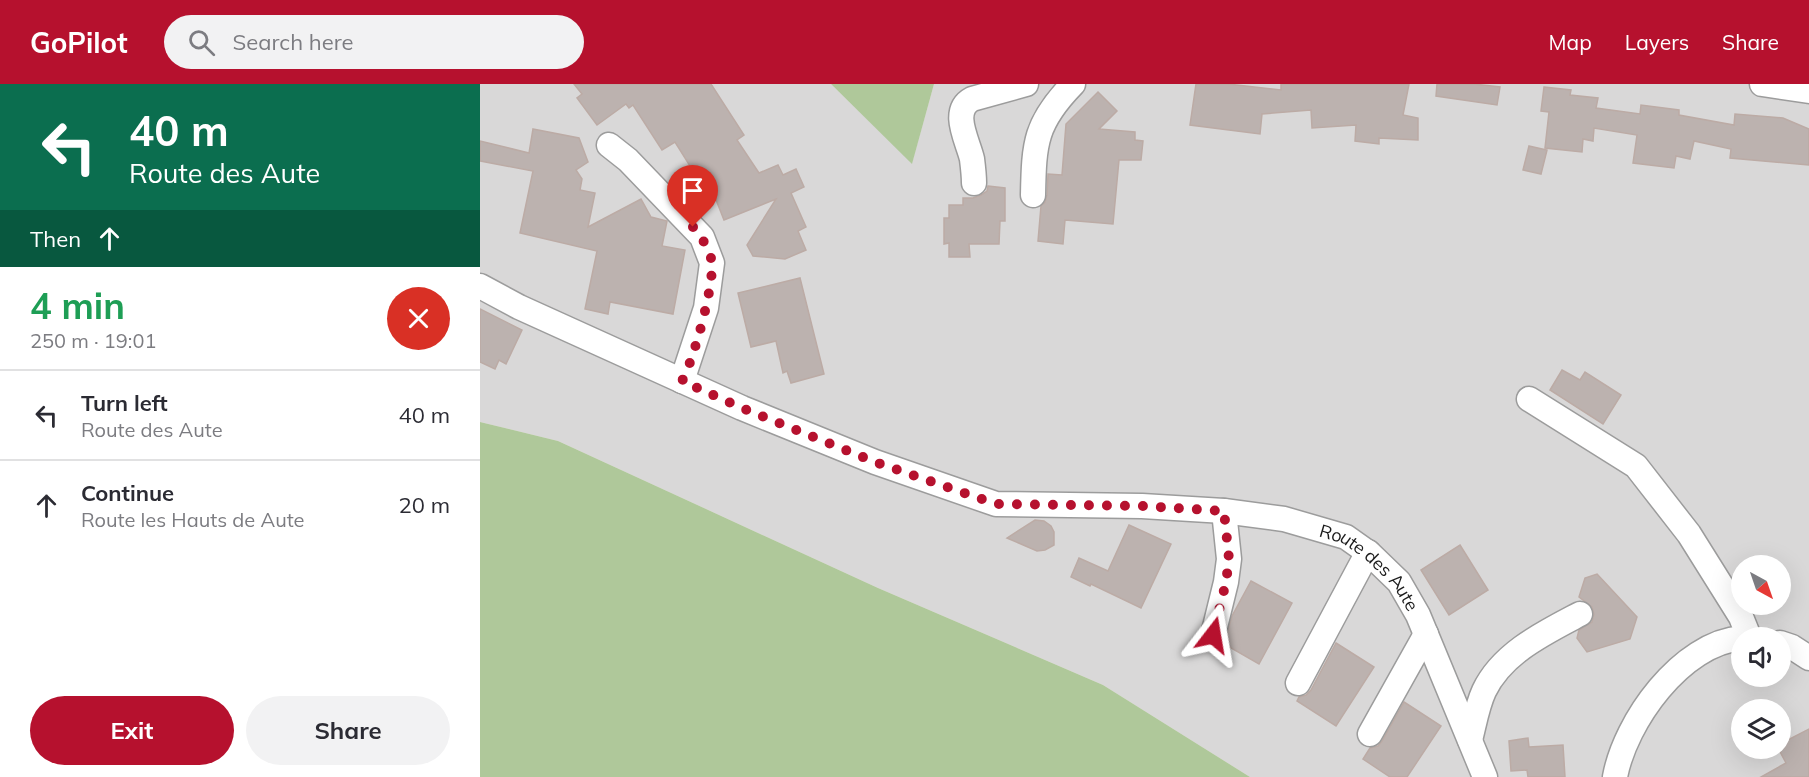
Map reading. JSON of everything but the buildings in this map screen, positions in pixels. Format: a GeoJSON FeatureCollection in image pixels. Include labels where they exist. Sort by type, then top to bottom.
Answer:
{"type":"FeatureCollection","features":[{"type":"Feature","properties":{"kind":"street"},"geometry":{"type":"LineString","coordinates":[[974,183],[972,159],[961,110],[966,102],[972,99],[1026,84]]}},
{"type":"Feature","properties":{"kind":"street"},"geometry":{"type":"LineString","coordinates":[[1033,195],[1037,138],[1046,118],[1073,84]]}},
{"type":"Feature","properties":{"kind":"street"},"geometry":{"type":"LineString","coordinates":[[1762,84],[1809,91]]}},
{"type":"Feature","properties":{"kind":"street"},"geometry":{"type":"LineString","coordinates":[[609,145],[628,160],[702,237],[712,263],[706,309],[682,381]]}},
{"type":"Feature","properties":{"kind":"street","name":"Route des Aute"},"geometry":{"type":"LineString","coordinates":[[480,286],[519,307],[742,408],[875,462],[996,504],[1142,506],[1224,511],[1284,519],[1346,537],[1368,552],[1399,582],[1418,615],[1485,777]]}},
{"type":"Feature","properties":{"kind":"street"},"geometry":{"type":"LineString","coordinates":[[1529,399],[1636,466],[1689,534],[1741,617],[1744,627]]}},
{"type":"Feature","properties":{"kind":"street"},"geometry":{"type":"LineString","coordinates":[[1213,635],[1226,582],[1229,559],[1224,511]]}},
{"type":"Feature","properties":{"kind":"street"},"geometry":{"type":"LineString","coordinates":[[1298,683],[1368,552]]}},
{"type":"Feature","properties":{"kind":"street"},"geometry":{"type":"LineString","coordinates":[[1470,740],[1483,693],[1494,674],[1511,656],[1543,633],[1580,614]]}},
{"type":"Feature","properties":{"kind":"street"},"geometry":{"type":"LineString","coordinates":[[1370,734],[1426,634]]}},
{"type":"Feature","properties":{"kind":"street"},"geometry":{"type":"LineString","coordinates":[[1615,777],[1617,766],[1641,713],[1662,685],[1681,666],[1705,650],[1731,640]]}},
{"type":"Feature","properties":{"kind":"street"},"geometry":{"type":"LineString","coordinates":[[1791,647],[1809,658]]}},
{"type":"Feature","properties":{"kind":"shaded area"},"geometry":{"type":"Polygon","coordinates":[[[480,84],[831,84],[912,163],[934,84],[1809,84],[1809,777],[1250,777],[1103,685],[878,588],[558,441],[480,422],[480,84]]]}},
{"type":"Feature","properties":{"kind":"green space"},"geometry":{"type":"Polygon","coordinates":[[[831,84],[934,84],[912,164],[831,84]]]}},
{"type":"Feature","properties":{"kind":"green space"},"geometry":{"type":"Polygon","coordinates":[[[480,422],[558,441],[878,588],[1103,685],[1250,777],[480,777],[480,422]]]}},
{"type":"Feature","properties":{"kind":"route"},"geometry":{"type":"LineString","coordinates":[[693,227],[702,237],[712,263],[706,309],[682,381],[875,462],[996,504],[1142,506],[1224,511],[1229,559],[1226,582],[1213,635]]}}]}
